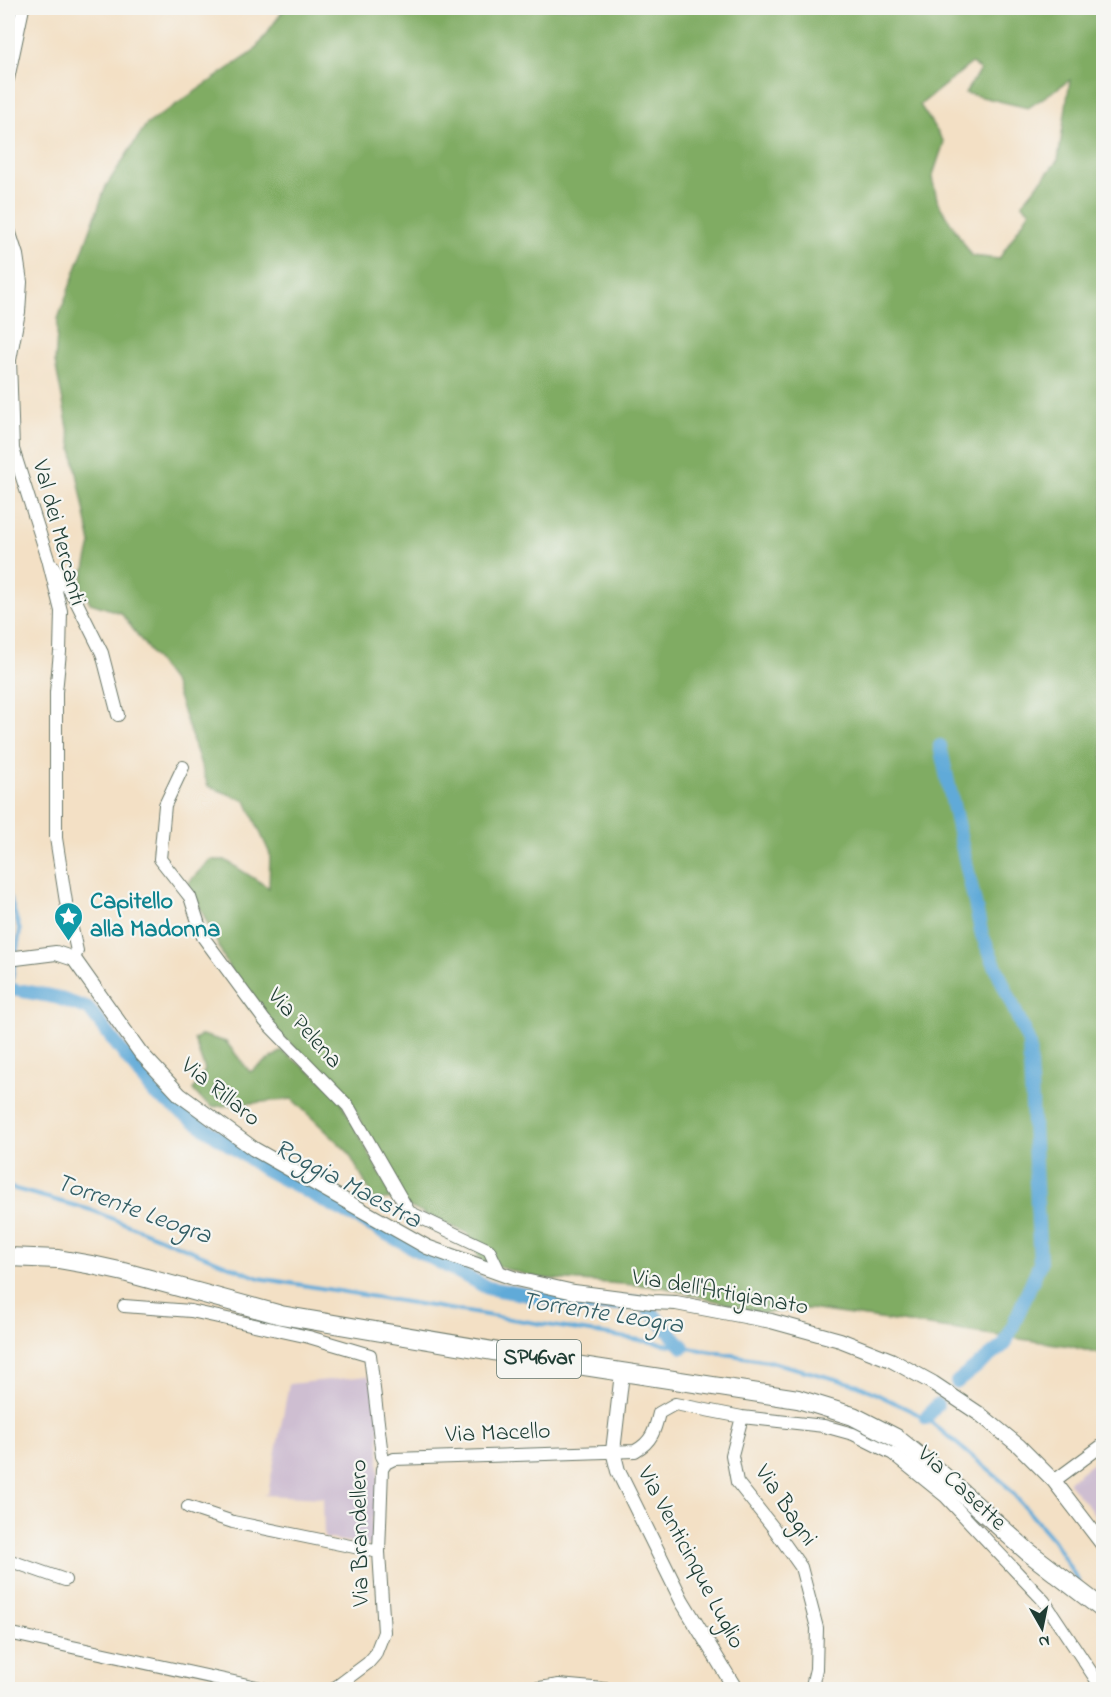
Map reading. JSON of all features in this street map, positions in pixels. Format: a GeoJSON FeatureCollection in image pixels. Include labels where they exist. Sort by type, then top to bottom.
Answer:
{"type":"FeatureCollection","features":[{"type":"Feature","properties":{"kind":"main road","name":"SP46var"},"geometry":{"type":"LineString","coordinates":[[8,1257],[58,1259],[92,1265],[281,1315],[798,1399],[854,1416],[896,1438],[942,1474],[1027,1551],[1104,1610]]}},
{"type":"Feature","properties":{"kind":"street"},"geometry":{"type":"LineString","coordinates":[[8,79],[23,8]]}},
{"type":"Feature","properties":{"kind":"street","name":"Val dei Mercanti"},"geometry":{"type":"LineString","coordinates":[[8,227],[17,255],[21,282],[19,312],[10,360],[13,449],[48,559],[61,611],[56,692],[56,838],[66,902],[77,951],[74,959]]}},
{"type":"Feature","properties":{"kind":"street"},"geometry":{"type":"LineString","coordinates":[[48,559],[74,597],[102,653],[118,715]]}},
{"type":"Feature","properties":{"kind":"street","name":"Via Pelena"},"geometry":{"type":"LineString","coordinates":[[183,767],[165,805],[160,859],[190,897],[203,937],[265,1021],[348,1106],[409,1212],[489,1250],[500,1273]]}},
{"type":"Feature","properties":{"kind":"street"},"geometry":{"type":"LineString","coordinates":[[12,958],[56,953],[74,959]]}},
{"type":"Feature","properties":{"kind":"street","name":"Via Rillaro"},"geometry":{"type":"LineString","coordinates":[[74,959],[140,1052],[180,1095],[254,1149],[427,1247],[516,1279],[574,1292]]}},
{"type":"Feature","properties":{"kind":"street","name":"Via dell'Artigianato"},"geometry":{"type":"LineString","coordinates":[[574,1292],[676,1304],[771,1321],[840,1340],[891,1360],[933,1383],[981,1415],[1019,1446],[1054,1481],[1104,1546]]}},
{"type":"Feature","properties":{"kind":"street","name":"Via Brandellero"},"geometry":{"type":"LineString","coordinates":[[124,1306],[191,1311],[309,1337],[370,1355],[380,1447],[386,1463],[382,1468],[381,1478],[379,1552],[384,1632],[381,1643],[368,1663],[332,1689]]}},
{"type":"Feature","properties":{"kind":"street","name":"Via Venticinque Luglio"},"geometry":{"type":"LineString","coordinates":[[622,1372],[613,1451],[618,1471],[682,1602],[736,1689]]}},
{"type":"Feature","properties":{"kind":"street","name":"Via Casette"},"geometry":{"type":"LineString","coordinates":[[613,1451],[636,1451],[647,1444],[654,1433],[659,1413],[675,1404],[742,1417],[824,1426],[853,1434],[893,1454],[945,1496],[1044,1601],[1103,1689]]}},
{"type":"Feature","properties":{"kind":"street","name":"Via Bagni"},"geometry":{"type":"LineString","coordinates":[[742,1417],[732,1455],[737,1482],[801,1567],[817,1628],[816,1669],[811,1689]]}},
{"type":"Feature","properties":{"kind":"street"},"geometry":{"type":"LineString","coordinates":[[1054,1481],[1104,1444]]}},
{"type":"Feature","properties":{"kind":"street","name":"Via Macello"},"geometry":{"type":"LineString","coordinates":[[386,1463],[394,1459],[613,1451]]}},
{"type":"Feature","properties":{"kind":"street"},"geometry":{"type":"LineString","coordinates":[[188,1507],[233,1522],[379,1552]]}},
{"type":"Feature","properties":{"kind":"street"},"geometry":{"type":"LineString","coordinates":[[8,1560],[65,1580]]}},
{"type":"Feature","properties":{"kind":"street"},"geometry":{"type":"LineString","coordinates":[[8,1633],[270,1689]]}},
{"type":"Feature","properties":{"kind":"street"},"geometry":{"type":"LineString","coordinates":[[527,1689],[559,1687],[615,1689]]}},
{"type":"Feature","properties":{"kind":"shaded area"},"geometry":{"type":"Polygon","coordinates":[[[368,1376],[380,1398],[378,1510],[372,1519],[372,1546],[324,1538],[323,1498],[263,1495],[268,1493],[289,1384],[368,1376]]]}},
{"type":"Feature","properties":{"kind":"shaded area"},"geometry":{"type":"Polygon","coordinates":[[[1103,1455],[1103,1525],[1068,1482],[1103,1455]]]}},
{"type":"Feature","properties":{"kind":"green space"},"geometry":{"type":"Polygon","coordinates":[[[285,8],[1103,8],[1103,1355],[1070,1346],[809,1309],[762,1313],[663,1287],[538,1278],[481,1262],[467,1233],[405,1205],[345,1092],[248,1007],[188,883],[210,860],[225,860],[269,888],[270,854],[246,801],[208,786],[174,684],[121,613],[90,603],[81,585],[91,544],[55,362],[58,319],[106,186],[146,125],[253,52],[285,8]],[[972,63],[920,105],[944,142],[932,178],[938,203],[972,256],[999,259],[1030,211],[1022,204],[1058,160],[1070,80],[1028,108],[965,93],[980,70],[972,63]]]}},
{"type":"Feature","properties":{"kind":"green space"},"geometry":{"type":"Polygon","coordinates":[[[202,1035],[226,1042],[250,1072],[282,1051],[334,1089],[394,1199],[374,1199],[348,1152],[292,1099],[212,1107],[201,1099],[193,1090],[205,1070],[194,1039],[202,1035]]]}},
{"type":"Feature","properties":{"kind":"waterway"},"geometry":{"type":"LineString","coordinates":[[8,39],[15,8]]}},
{"type":"Feature","properties":{"kind":"waterway"},"geometry":{"type":"LineString","coordinates":[[8,276],[8,290]]}},
{"type":"Feature","properties":{"kind":"waterway"},"geometry":{"type":"LineString","coordinates":[[940,746],[982,935],[1029,1043],[1040,1263],[1005,1344],[957,1382]]}},
{"type":"Feature","properties":{"kind":"waterway"},"geometry":{"type":"LineString","coordinates":[[8,891],[20,931],[16,954]]}},
{"type":"Feature","properties":{"kind":"waterway"},"geometry":{"type":"LineString","coordinates":[[8,1004],[15,961]]}},
{"type":"Feature","properties":{"kind":"waterway","name":"Roggia Maestra"},"geometry":{"type":"LineString","coordinates":[[8,989],[14,990]]}},
{"type":"Feature","properties":{"kind":"waterway","name":"Roggia Maestra"},"geometry":{"type":"LineString","coordinates":[[23,991],[55,997],[89,1009],[155,1094],[263,1168],[488,1288],[590,1306],[642,1302],[683,1347]]}},
{"type":"Feature","properties":{"kind":"waterway","name":"Torrente Leogra"},"geometry":{"type":"LineString","coordinates":[[8,1187],[91,1210],[259,1278],[768,1361],[858,1385],[926,1418],[1004,1483],[1053,1540],[1079,1582]]}},
{"type":"Feature","properties":{"kind":"waterway"},"geometry":{"type":"LineString","coordinates":[[926,1418],[937,1405]]}},
{"type":"Feature","properties":{"kind":"place","name":"Capitello alla Madonna"},"geometry":{"type":"Point","coordinates":[69,942]}}]}
